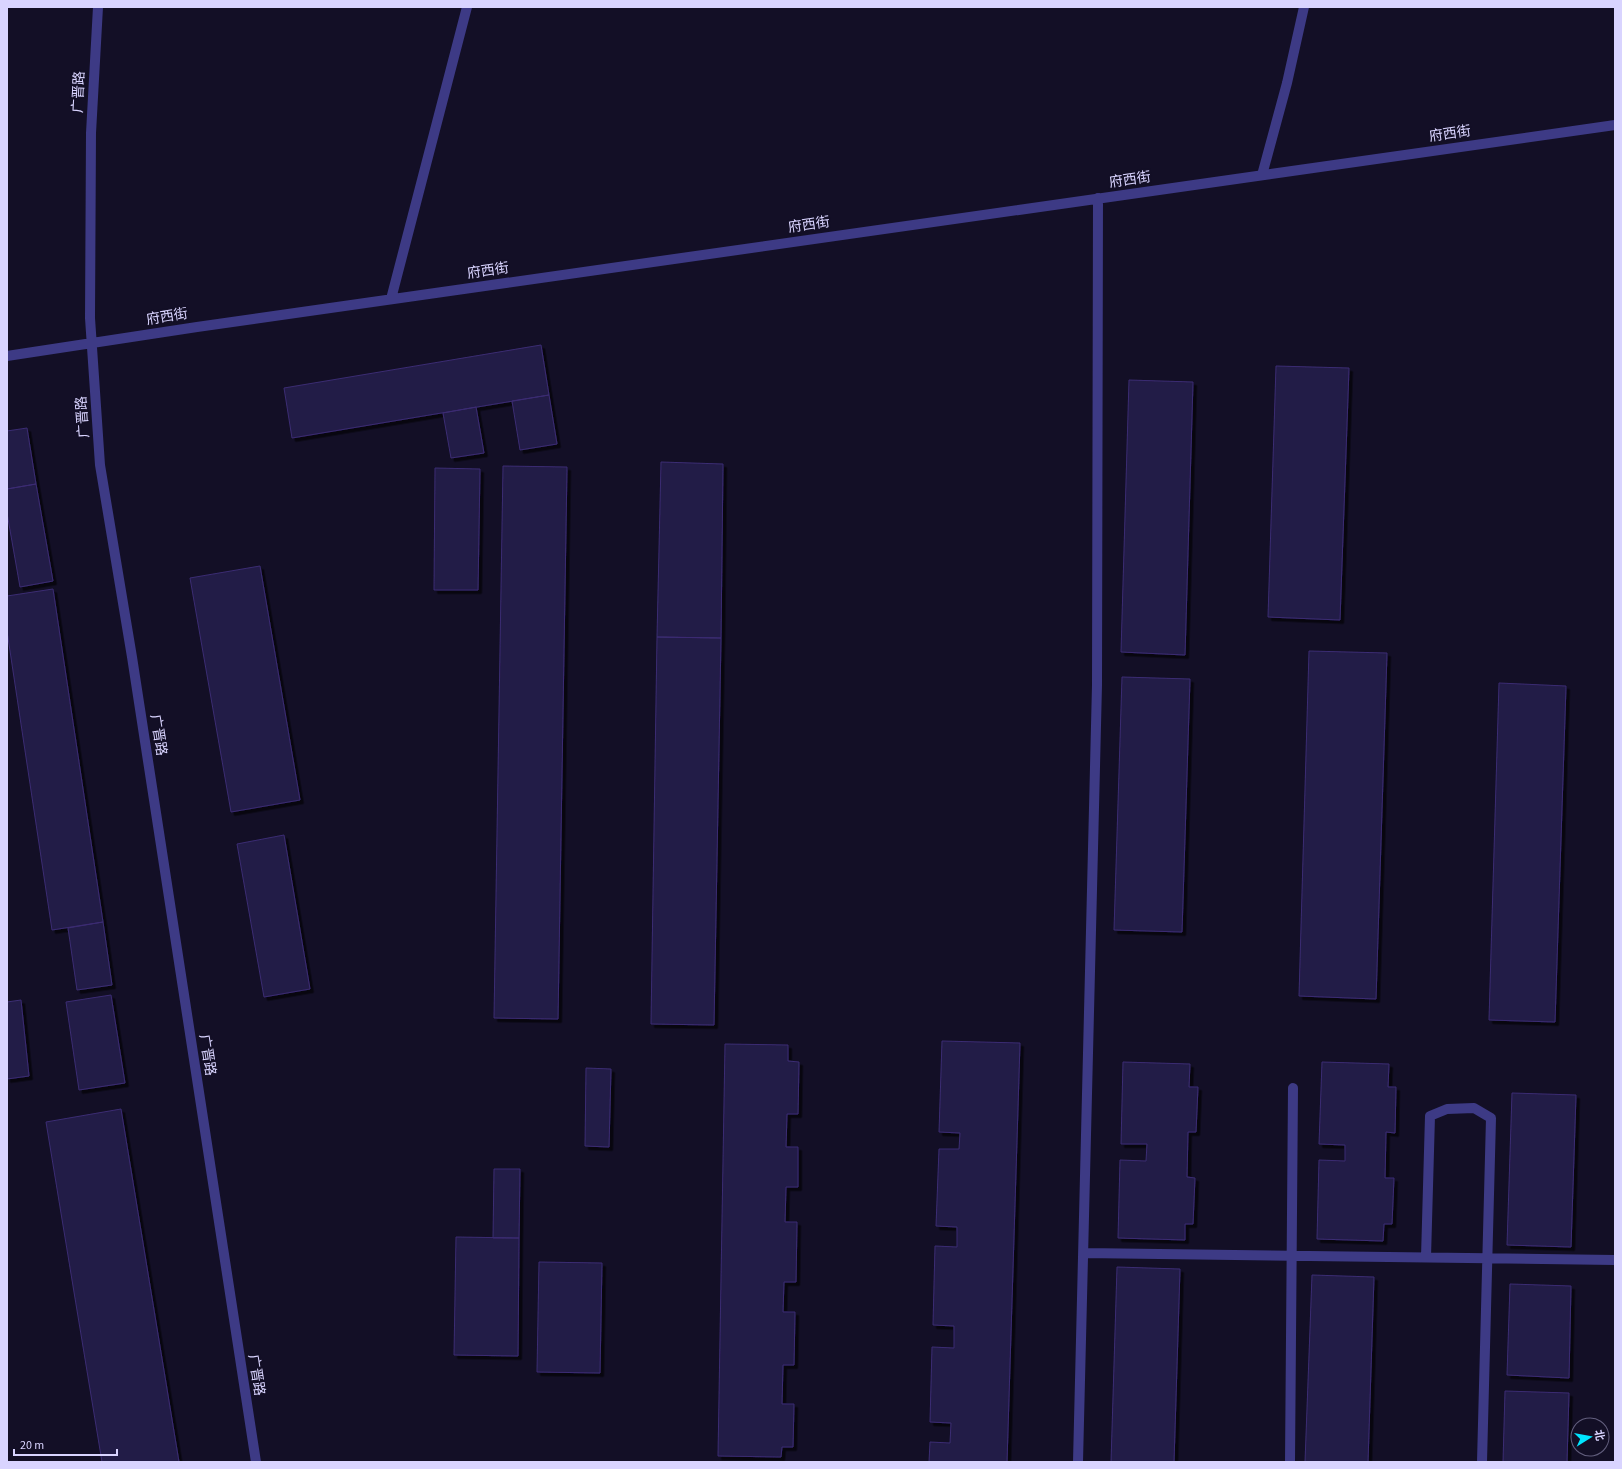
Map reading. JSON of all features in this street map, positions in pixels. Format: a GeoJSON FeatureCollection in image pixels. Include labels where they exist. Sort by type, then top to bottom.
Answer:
{"type":"FeatureCollection","features":[{"type":"Feature","properties":{"kind":"street","name":"广晋路"},"geometry":{"type":"LineString","coordinates":[[98,7],[91,133],[90,318],[100,464],[132,657],[256,1462]]}},
{"type":"Feature","properties":{"kind":"street"},"geometry":{"type":"LineString","coordinates":[[391,299],[467,7]]}},
{"type":"Feature","properties":{"kind":"street"},"geometry":{"type":"LineString","coordinates":[[1262,175],[1287,83],[1304,7]]}},
{"type":"Feature","properties":{"kind":"street","name":"府西街"},"geometry":{"type":"LineString","coordinates":[[7,356],[391,299],[1615,125]]}},
{"type":"Feature","properties":{"kind":"street"},"geometry":{"type":"LineString","coordinates":[[1078,1462],[1097,685],[1098,198]]}},
{"type":"Feature","properties":{"kind":"street"},"geometry":{"type":"LineString","coordinates":[[1290,1462],[1293,1088]]}},
{"type":"Feature","properties":{"kind":"street"},"geometry":{"type":"LineString","coordinates":[[1426,1257],[1430,1116],[1446,1109],[1474,1108],[1491,1118],[1482,1462]]}},
{"type":"Feature","properties":{"kind":"street"},"geometry":{"type":"LineString","coordinates":[[1084,1252],[1615,1260]]}},
{"type":"Feature","properties":{"kind":"building"},"geometry":{"type":"Polygon","coordinates":[[[541,345],[549,395],[292,438],[284,388],[541,345]]]}},
{"type":"Feature","properties":{"kind":"building"},"geometry":{"type":"Polygon","coordinates":[[[1276,366],[1349,368],[1340,620],[1268,617],[1276,366]]]}},
{"type":"Feature","properties":{"kind":"building"},"geometry":{"type":"Polygon","coordinates":[[[1129,380],[1193,382],[1185,655],[1121,652],[1129,380]]]}},
{"type":"Feature","properties":{"kind":"building"},"geometry":{"type":"Polygon","coordinates":[[[549,395],[557,444],[520,450],[512,401],[549,395]]]}},
{"type":"Feature","properties":{"kind":"building"},"geometry":{"type":"Polygon","coordinates":[[[476,407],[484,453],[451,458],[443,413],[476,407]]]}},
{"type":"Feature","properties":{"kind":"building"},"geometry":{"type":"Polygon","coordinates":[[[27,428],[36,484],[7,489],[7,431],[27,428]]]}},
{"type":"Feature","properties":{"kind":"building"},"geometry":{"type":"Polygon","coordinates":[[[661,462],[723,464],[721,638],[657,637],[661,462]]]}},
{"type":"Feature","properties":{"kind":"building"},"geometry":{"type":"Polygon","coordinates":[[[503,466],[567,467],[558,1019],[494,1018],[503,466]]]}},
{"type":"Feature","properties":{"kind":"building"},"geometry":{"type":"Polygon","coordinates":[[[435,468],[480,469],[478,590],[434,590],[435,468]]]}},
{"type":"Feature","properties":{"kind":"building"},"geometry":{"type":"Polygon","coordinates":[[[36,484],[53,581],[20,587],[7,513],[7,489],[36,484]]]}},
{"type":"Feature","properties":{"kind":"building"},"geometry":{"type":"Polygon","coordinates":[[[260,566],[300,800],[231,812],[190,578],[260,566]]]}},
{"type":"Feature","properties":{"kind":"building"},"geometry":{"type":"Polygon","coordinates":[[[53,589],[103,922],[52,930],[7,631],[7,596],[53,589]]]}},
{"type":"Feature","properties":{"kind":"building"},"geometry":{"type":"Polygon","coordinates":[[[657,637],[721,638],[714,1025],[651,1024],[657,637]]]}},
{"type":"Feature","properties":{"kind":"building"},"geometry":{"type":"Polygon","coordinates":[[[1309,651],[1387,653],[1376,999],[1299,996],[1309,651]]]}},
{"type":"Feature","properties":{"kind":"building"},"geometry":{"type":"Polygon","coordinates":[[[1122,677],[1190,679],[1182,932],[1114,930],[1122,677]]]}},
{"type":"Feature","properties":{"kind":"building"},"geometry":{"type":"Polygon","coordinates":[[[1499,683],[1566,686],[1555,1022],[1489,1020],[1499,683]]]}},
{"type":"Feature","properties":{"kind":"building"},"geometry":{"type":"Polygon","coordinates":[[[284,835],[310,989],[264,997],[237,844],[284,835]]]}},
{"type":"Feature","properties":{"kind":"building"},"geometry":{"type":"Polygon","coordinates":[[[103,922],[112,985],[77,990],[68,928],[103,922]]]}},
{"type":"Feature","properties":{"kind":"building"},"geometry":{"type":"Polygon","coordinates":[[[111,995],[125,1083],[79,1090],[66,1002],[111,995]]]}},
{"type":"Feature","properties":{"kind":"building"},"geometry":{"type":"Polygon","coordinates":[[[21,1000],[29,1076],[7,1079],[7,1002],[21,1000]]]}},
{"type":"Feature","properties":{"kind":"building"},"geometry":{"type":"Polygon","coordinates":[[[942,1041],[1020,1043],[1007,1462],[929,1462],[930,1442],[950,1443],[951,1423],[930,1422],[932,1347],[954,1348],[954,1326],[933,1325],[935,1246],[957,1247],[957,1227],[936,1226],[939,1149],[959,1149],[960,1133],[939,1132],[942,1041]]]}},
{"type":"Feature","properties":{"kind":"building"},"geometry":{"type":"Polygon","coordinates":[[[725,1044],[788,1045],[788,1061],[799,1062],[798,1114],[787,1114],[786,1147],[798,1147],[798,1187],[786,1187],[785,1222],[797,1222],[796,1282],[784,1282],[783,1312],[795,1312],[794,1365],[783,1365],[782,1404],[794,1404],[793,1447],[782,1447],[781,1457],[718,1456],[725,1044]]]}},
{"type":"Feature","properties":{"kind":"building"},"geometry":{"type":"Polygon","coordinates":[[[1123,1062],[1190,1064],[1189,1087],[1198,1087],[1196,1132],[1188,1132],[1187,1177],[1195,1178],[1193,1224],[1185,1224],[1185,1240],[1118,1238],[1120,1160],[1146,1161],[1147,1144],[1121,1144],[1123,1062]]]}},
{"type":"Feature","properties":{"kind":"building"},"geometry":{"type":"Polygon","coordinates":[[[1322,1062],[1389,1064],[1388,1087],[1396,1087],[1395,1133],[1386,1132],[1385,1178],[1394,1178],[1392,1224],[1384,1224],[1383,1241],[1317,1239],[1319,1160],[1345,1161],[1345,1145],[1319,1144],[1322,1062]]]}},
{"type":"Feature","properties":{"kind":"building"},"geometry":{"type":"Polygon","coordinates":[[[586,1068],[611,1069],[609,1147],[585,1146],[586,1068]]]}},
{"type":"Feature","properties":{"kind":"building"},"geometry":{"type":"Polygon","coordinates":[[[1512,1093],[1576,1095],[1571,1247],[1507,1245],[1512,1093]]]}},
{"type":"Feature","properties":{"kind":"building"},"geometry":{"type":"Polygon","coordinates":[[[121,1109],[179,1462],[102,1462],[46,1122],[121,1109]]]}},
{"type":"Feature","properties":{"kind":"building"},"geometry":{"type":"Polygon","coordinates":[[[494,1169],[520,1169],[519,1238],[493,1238],[494,1169]]]}},
{"type":"Feature","properties":{"kind":"building"},"geometry":{"type":"Polygon","coordinates":[[[456,1237],[519,1238],[518,1356],[454,1355],[456,1237]]]}},
{"type":"Feature","properties":{"kind":"building"},"geometry":{"type":"Polygon","coordinates":[[[539,1262],[602,1263],[600,1373],[537,1372],[539,1262]]]}},
{"type":"Feature","properties":{"kind":"building"},"geometry":{"type":"Polygon","coordinates":[[[1117,1267],[1180,1269],[1174,1462],[1111,1462],[1117,1267]]]}},
{"type":"Feature","properties":{"kind":"building"},"geometry":{"type":"Polygon","coordinates":[[[1312,1275],[1374,1277],[1368,1462],[1305,1462],[1312,1275]]]}},
{"type":"Feature","properties":{"kind":"building"},"geometry":{"type":"Polygon","coordinates":[[[1510,1284],[1571,1286],[1569,1378],[1507,1375],[1510,1284]]]}},
{"type":"Feature","properties":{"kind":"building"},"geometry":{"type":"Polygon","coordinates":[[[1505,1391],[1569,1393],[1567,1462],[1503,1462],[1505,1391]]]}}]}
